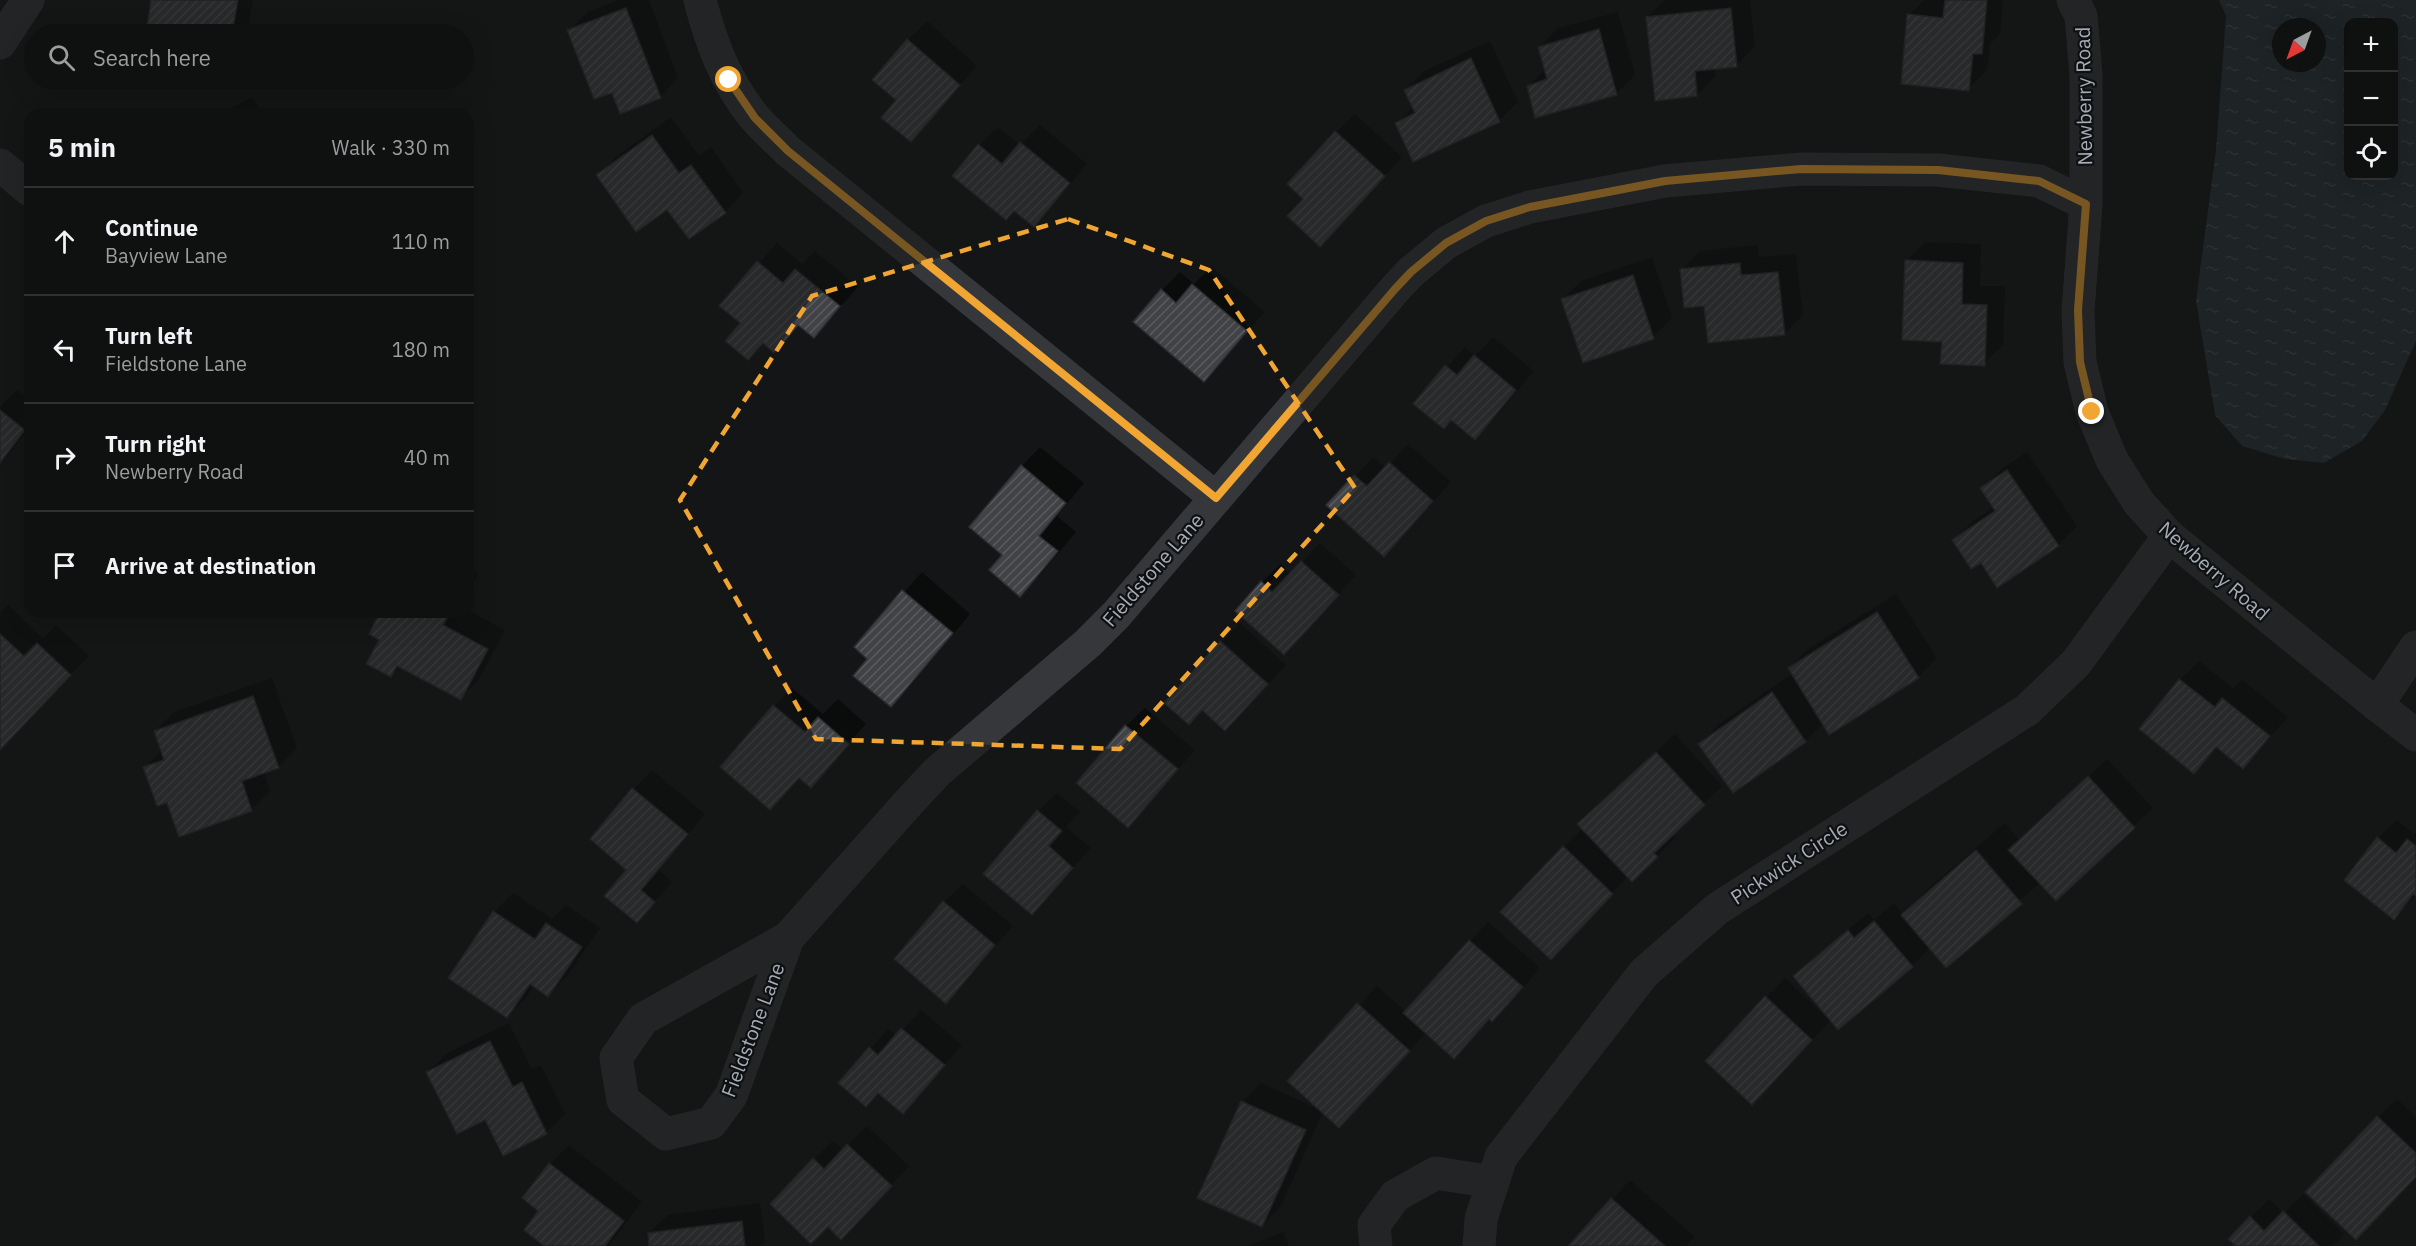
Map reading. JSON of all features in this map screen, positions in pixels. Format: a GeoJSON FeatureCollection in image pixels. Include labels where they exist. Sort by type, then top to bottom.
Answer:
{"type":"FeatureCollection","features":[{"type":"Feature","properties":{"kind":"street"},"geometry":{"type":"LineString","coordinates":[[0,43],[28,0]]}},
{"type":"Feature","properties":{"kind":"street"},"geometry":{"type":"LineString","coordinates":[[700,0],[710,38],[729,80],[755,118],[788,151],[1216,498]]}},
{"type":"Feature","properties":{"kind":"street","name":"Newberry Road"},"geometry":{"type":"LineString","coordinates":[[2073,0],[2081,16],[2084,36],[2086,204],[2078,310],[2080,362],[2092,412],[2112,460],[2139,503],[2169,536],[2416,735]]}},
{"type":"Feature","properties":{"kind":"street"},"geometry":{"type":"LineString","coordinates":[[0,165],[24,185]]}},
{"type":"Feature","properties":{"kind":"street","name":"Fieldstone Lane"},"geometry":{"type":"LineString","coordinates":[[788,938],[731,1096],[711,1123],[666,1134],[623,1100],[616,1058],[643,1019],[788,938],[937,772],[1088,643],[1116,615],[1411,272],[1446,243],[1486,221],[1530,207],[1665,181],[1801,169],[1938,170],[1976,173],[2039,181],[2086,204]]}},
{"type":"Feature","properties":{"kind":"street","name":"Pickwick Circle"},"geometry":{"type":"LineString","coordinates":[[1479,1246],[1482,1219],[1501,1157],[1644,972],[1717,909],[2027,710],[2076,663],[2169,536]]}},
{"type":"Feature","properties":{"kind":"street"},"geometry":{"type":"LineString","coordinates":[[2377,705],[2416,647]]}},
{"type":"Feature","properties":{"kind":"street"},"geometry":{"type":"LineString","coordinates":[[1376,1246],[1374,1225],[1395,1196],[1436,1173],[1493,1182]]}},
{"type":"Feature","properties":{"kind":"highlighted area"},"geometry":{"type":"Polygon","coordinates":[[[1068,219],[1209,270],[1355,488],[1120,749],[816,739],[680,500],[812,296],[1068,219]]]}},
{"type":"Feature","properties":{"kind":"water"},"geometry":{"type":"Polygon","coordinates":[[[2219,0],[2416,0],[2416,341],[2385,410],[2362,441],[2324,463],[2285,459],[2242,446],[2215,415],[2196,301],[2216,150],[2226,16],[2219,0]]]}},
{"type":"Feature","properties":{"kind":"building"},"geometry":{"type":"Polygon","coordinates":[[[151,0],[238,0],[234,24],[147,24],[151,0]]]}},
{"type":"Feature","properties":{"kind":"building"},"geometry":{"type":"Polygon","coordinates":[[[1945,0],[1987,0],[1982,54],[1973,54],[1969,91],[1901,84],[1907,14],[1943,18],[1945,0]]]}},
{"type":"Feature","properties":{"kind":"building"},"geometry":{"type":"Polygon","coordinates":[[[626,8],[661,98],[620,114],[612,93],[594,99],[567,30],[626,8]]]}},
{"type":"Feature","properties":{"kind":"building"},"geometry":{"type":"Polygon","coordinates":[[[1731,8],[1737,67],[1695,71],[1697,96],[1655,101],[1646,17],[1731,8]]]}},
{"type":"Feature","properties":{"kind":"building"},"geometry":{"type":"Polygon","coordinates":[[[1599,29],[1617,95],[1535,118],[1527,86],[1547,79],[1538,47],[1599,29]]]}},
{"type":"Feature","properties":{"kind":"building"},"geometry":{"type":"Polygon","coordinates":[[[907,39],[960,85],[911,142],[881,118],[896,100],[872,80],[907,39]]]}},
{"type":"Feature","properties":{"kind":"building"},"geometry":{"type":"Polygon","coordinates":[[[1471,58],[1500,122],[1413,162],[1395,123],[1415,113],[1404,90],[1471,58]]]}},
{"type":"Feature","properties":{"kind":"building"},"geometry":{"type":"Polygon","coordinates":[[[1335,131],[1385,176],[1320,247],[1287,216],[1303,199],[1287,184],[1335,131]]]}},
{"type":"Feature","properties":{"kind":"building"},"geometry":{"type":"Polygon","coordinates":[[[652,135],[679,173],[691,165],[726,213],[689,239],[667,210],[636,232],[596,175],[652,135]]]}},
{"type":"Feature","properties":{"kind":"building"},"geometry":{"type":"Polygon","coordinates":[[[1020,142],[1070,183],[1034,227],[1014,211],[1006,220],[952,176],[978,144],[1002,164],[1020,142]]]}},
{"type":"Feature","properties":{"kind":"building"},"geometry":{"type":"Polygon","coordinates":[[[1905,260],[1963,263],[1962,304],[1987,305],[1985,366],[1940,364],[1942,342],[1902,340],[1905,260]]]}},
{"type":"Feature","properties":{"kind":"building"},"geometry":{"type":"Polygon","coordinates":[[[757,261],[783,283],[795,269],[840,306],[814,338],[798,325],[774,353],[763,343],[748,360],[725,341],[740,323],[719,306],[757,261]]]}},
{"type":"Feature","properties":{"kind":"building"},"geometry":{"type":"Polygon","coordinates":[[[1740,263],[1741,275],[1778,272],[1785,335],[1708,343],[1704,306],[1684,308],[1680,269],[1740,263]]]}},
{"type":"Feature","properties":{"kind":"building"},"geometry":{"type":"Polygon","coordinates":[[[1633,275],[1654,339],[1583,363],[1561,299],[1633,275]]]}},
{"type":"Feature","properties":{"kind":"building"},"geometry":{"type":"Polygon","coordinates":[[[1192,284],[1247,331],[1204,382],[1133,322],[1161,289],[1176,303],[1192,284]]]}},
{"type":"Feature","properties":{"kind":"building"},"geometry":{"type":"Polygon","coordinates":[[[1474,355],[1516,390],[1475,440],[1451,420],[1444,429],[1413,404],[1445,365],[1457,375],[1474,355]]]}},
{"type":"Feature","properties":{"kind":"building"},"geometry":{"type":"Polygon","coordinates":[[[0,410],[24,431],[0,463],[0,410]]]}},
{"type":"Feature","properties":{"kind":"building"},"geometry":{"type":"Polygon","coordinates":[[[1389,462],[1433,501],[1384,557],[1326,505],[1354,475],[1367,486],[1389,462]]]}},
{"type":"Feature","properties":{"kind":"building"},"geometry":{"type":"Polygon","coordinates":[[[1021,465],[1066,503],[1039,536],[1058,551],[1020,597],[989,570],[1002,555],[969,527],[1021,465]]]}},
{"type":"Feature","properties":{"kind":"building"},"geometry":{"type":"Polygon","coordinates":[[[2007,470],[2059,546],[1997,588],[1981,563],[1971,569],[1952,540],[1995,511],[1980,488],[2007,470]]]}},
{"type":"Feature","properties":{"kind":"building"},"geometry":{"type":"Polygon","coordinates":[[[1301,561],[1339,595],[1284,655],[1235,611],[1261,581],[1272,592],[1301,561]]]}},
{"type":"Feature","properties":{"kind":"building"},"geometry":{"type":"Polygon","coordinates":[[[902,590],[953,633],[891,707],[853,676],[867,659],[854,647],[902,590]]]}},
{"type":"Feature","properties":{"kind":"building"},"geometry":{"type":"Polygon","coordinates":[[[1877,612],[1919,678],[1829,735],[1788,668],[1877,612]]]}},
{"type":"Feature","properties":{"kind":"building"},"geometry":{"type":"Polygon","coordinates":[[[377,618],[447,618],[443,625],[488,649],[461,700],[397,666],[391,677],[366,664],[379,640],[369,634],[377,618]]]}},
{"type":"Feature","properties":{"kind":"building"},"geometry":{"type":"Polygon","coordinates":[[[0,634],[24,656],[37,643],[71,675],[0,750],[0,634]]]}},
{"type":"Feature","properties":{"kind":"building"},"geometry":{"type":"Polygon","coordinates":[[[1220,641],[1268,684],[1225,731],[1202,710],[1189,725],[1164,703],[1220,641]]]}},
{"type":"Feature","properties":{"kind":"building"},"geometry":{"type":"Polygon","coordinates":[[[2179,679],[2215,707],[2222,698],[2270,736],[2243,769],[2216,747],[2194,774],[2139,729],[2179,679]]]}},
{"type":"Feature","properties":{"kind":"building"},"geometry":{"type":"Polygon","coordinates":[[[1772,692],[1806,742],[1733,793],[1698,744],[1772,692]]]}},
{"type":"Feature","properties":{"kind":"building"},"geometry":{"type":"Polygon","coordinates":[[[253,696],[279,768],[242,781],[252,811],[179,837],[167,803],[157,806],[143,767],[164,760],[154,731],[253,696]]]}},
{"type":"Feature","properties":{"kind":"building"},"geometry":{"type":"Polygon","coordinates":[[[773,705],[805,732],[818,717],[849,744],[811,788],[799,778],[770,810],[720,767],[773,705]]]}},
{"type":"Feature","properties":{"kind":"building"},"geometry":{"type":"Polygon","coordinates":[[[1125,725],[1178,769],[1128,828],[1076,783],[1125,725]]]}},
{"type":"Feature","properties":{"kind":"building"},"geometry":{"type":"Polygon","coordinates":[[[1656,752],[1705,805],[1654,853],[1658,857],[1632,882],[1577,824],[1656,752]]]}},
{"type":"Feature","properties":{"kind":"building"},"geometry":{"type":"Polygon","coordinates":[[[2088,776],[2135,828],[2056,901],[2008,850],[2088,776]]]}},
{"type":"Feature","properties":{"kind":"building"},"geometry":{"type":"Polygon","coordinates":[[[632,788],[688,834],[641,890],[655,902],[637,923],[604,896],[626,870],[590,839],[632,788]]]}},
{"type":"Feature","properties":{"kind":"building"},"geometry":{"type":"Polygon","coordinates":[[[1037,810],[1062,831],[1049,846],[1073,868],[1032,915],[983,874],[1037,810]]]}},
{"type":"Feature","properties":{"kind":"building"},"geometry":{"type":"Polygon","coordinates":[[[2377,837],[2396,853],[2407,839],[2416,846],[2416,896],[2413,894],[2394,920],[2344,880],[2377,837]]]}},
{"type":"Feature","properties":{"kind":"building"},"geometry":{"type":"Polygon","coordinates":[[[1563,846],[1613,894],[1551,960],[1500,912],[1563,846]]]}},
{"type":"Feature","properties":{"kind":"building"},"geometry":{"type":"Polygon","coordinates":[[[1976,850],[2022,904],[1946,968],[1901,915],[1976,850]]]}},
{"type":"Feature","properties":{"kind":"building"},"geometry":{"type":"Polygon","coordinates":[[[943,901],[995,945],[946,1004],[894,959],[943,901]]]}},
{"type":"Feature","properties":{"kind":"building"},"geometry":{"type":"Polygon","coordinates":[[[493,911],[535,939],[546,923],[582,947],[548,997],[530,984],[507,1018],[448,978],[493,911]]]}},
{"type":"Feature","properties":{"kind":"building"},"geometry":{"type":"Polygon","coordinates":[[[1874,921],[1913,967],[1838,1030],[1793,976],[1848,930],[1854,938],[1874,921]]]}},
{"type":"Feature","properties":{"kind":"building"},"geometry":{"type":"Polygon","coordinates":[[[1469,940],[1523,987],[1492,1022],[1489,1019],[1454,1059],[1403,1013],[1469,940]]]}},
{"type":"Feature","properties":{"kind":"building"},"geometry":{"type":"Polygon","coordinates":[[[1765,996],[1812,1040],[1752,1105],[1705,1061],[1765,996]]]}},
{"type":"Feature","properties":{"kind":"building"},"geometry":{"type":"Polygon","coordinates":[[[1357,1003],[1410,1051],[1339,1128],[1287,1081],[1357,1003]]]}},
{"type":"Feature","properties":{"kind":"building"},"geometry":{"type":"Polygon","coordinates":[[[901,1028],[945,1065],[903,1114],[878,1093],[866,1107],[838,1083],[869,1047],[878,1055],[901,1028]]]}},
{"type":"Feature","properties":{"kind":"building"},"geometry":{"type":"Polygon","coordinates":[[[490,1041],[513,1087],[522,1082],[547,1134],[503,1156],[485,1120],[457,1134],[426,1072],[490,1041]]]}},
{"type":"Feature","properties":{"kind":"building"},"geometry":{"type":"Polygon","coordinates":[[[1241,1101],[1306,1130],[1262,1227],[1197,1198],[1241,1101]]]}},
{"type":"Feature","properties":{"kind":"building"},"geometry":{"type":"Polygon","coordinates":[[[2377,1116],[2416,1153],[2416,1177],[2356,1240],[2305,1192],[2377,1116]]]}},
{"type":"Feature","properties":{"kind":"building"},"geometry":{"type":"Polygon","coordinates":[[[847,1144],[892,1186],[841,1240],[828,1227],[811,1244],[770,1204],[813,1158],[824,1169],[847,1144]]]}},
{"type":"Feature","properties":{"kind":"building"},"geometry":{"type":"Polygon","coordinates":[[[549,1163],[624,1221],[605,1246],[544,1246],[524,1230],[538,1211],[522,1198],[549,1163]]]}},
{"type":"Feature","properties":{"kind":"building"},"geometry":{"type":"Polygon","coordinates":[[[1611,1198],[1665,1246],[1568,1246],[1611,1198]]]}},
{"type":"Feature","properties":{"kind":"building"},"geometry":{"type":"Polygon","coordinates":[[[2283,1211],[2319,1246],[2236,1246],[2228,1239],[2250,1216],[2264,1231],[2283,1211]]]}},
{"type":"Feature","properties":{"kind":"building"},"geometry":{"type":"Polygon","coordinates":[[[742,1221],[745,1246],[649,1246],[648,1233],[742,1221]]]}},
{"type":"Feature","properties":{"kind":"route"},"geometry":{"type":"LineString","coordinates":[[729,80],[755,118],[788,151],[1216,498],[1395,289],[1411,272],[1446,243],[1486,221],[1530,207],[1665,181],[1801,169],[1938,170],[2039,181],[2086,204],[2078,310],[2080,362],[2092,412]]}}]}
